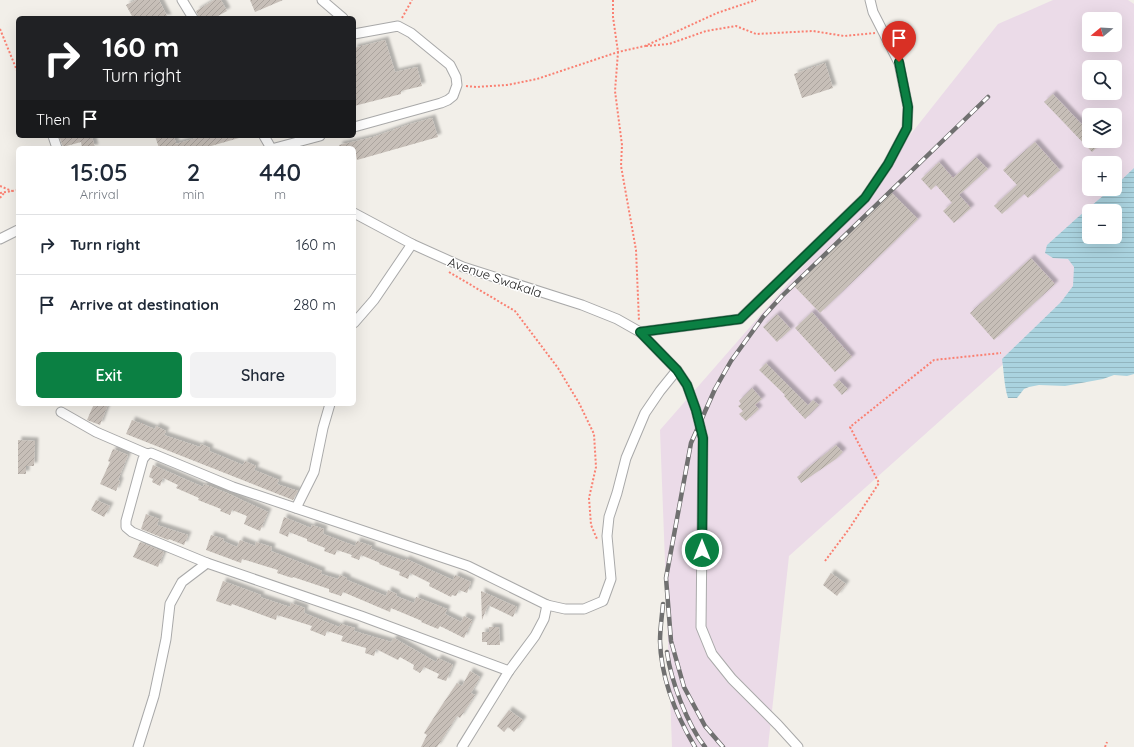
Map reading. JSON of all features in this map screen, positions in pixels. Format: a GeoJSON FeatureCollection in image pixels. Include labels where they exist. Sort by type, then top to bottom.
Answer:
{"type":"FeatureCollection","features":[{"type":"Feature","properties":{"kind":"street"},"geometry":{"type":"LineString","coordinates":[[182,0],[192,16]]}},
{"type":"Feature","properties":{"kind":"street"},"geometry":{"type":"LineString","coordinates":[[322,0],[341,16]]}},
{"type":"Feature","properties":{"kind":"street"},"geometry":{"type":"LineString","coordinates":[[640,332],[740,319],[865,198],[888,164],[907,128],[908,107],[899,62],[873,12],[870,0]]}},
{"type":"Feature","properties":{"kind":"street"},"geometry":{"type":"LineString","coordinates":[[356,31],[398,26],[411,33],[450,65],[456,76],[457,84],[452,96],[444,102],[356,126]]}},
{"type":"Feature","properties":{"kind":"street"},"geometry":{"type":"LineString","coordinates":[[282,146],[312,138]]}},
{"type":"Feature","properties":{"kind":"street","name":"Avenue Swakala"},"geometry":{"type":"LineString","coordinates":[[356,214],[412,244],[463,267],[589,308],[617,319],[640,332],[677,370],[687,385],[696,410],[703,438],[701,627],[712,654],[732,679],[798,747]]}},
{"type":"Feature","properties":{"kind":"street"},"geometry":{"type":"LineString","coordinates":[[0,239],[16,231]]}},
{"type":"Feature","properties":{"kind":"street"},"geometry":{"type":"LineString","coordinates":[[356,321],[374,300],[412,244]]}},
{"type":"Feature","properties":{"kind":"street"},"geometry":{"type":"LineString","coordinates":[[61,412],[96,432],[147,454],[151,453],[233,487],[468,566],[547,605],[565,609],[584,609],[603,601],[611,579],[607,536],[609,517],[618,492],[626,458],[645,413],[677,370]]}},
{"type":"Feature","properties":{"kind":"street"},"geometry":{"type":"LineString","coordinates":[[296,508],[314,472],[323,428],[329,406]]}},
{"type":"Feature","properties":{"kind":"street"},"geometry":{"type":"LineString","coordinates":[[147,454],[143,459],[126,521],[126,527],[132,532],[206,563],[361,616],[509,671]]}},
{"type":"Feature","properties":{"kind":"street"},"geometry":{"type":"LineString","coordinates":[[138,747],[154,696],[166,639],[170,604],[182,582],[206,563]]}},
{"type":"Feature","properties":{"kind":"street"},"geometry":{"type":"LineString","coordinates":[[462,747],[509,671],[536,636],[544,619],[547,605]]}},
{"type":"Feature","properties":{"kind":"path"},"geometry":{"type":"LineString","coordinates":[[398,26],[412,0]]}},
{"type":"Feature","properties":{"kind":"path"},"geometry":{"type":"LineString","coordinates":[[613,0],[613,17],[618,52],[615,91],[622,145],[621,166],[636,250],[640,332]]}},
{"type":"Feature","properties":{"kind":"path"},"geometry":{"type":"LineString","coordinates":[[645,46],[717,14],[756,0]]}},
{"type":"Feature","properties":{"kind":"path"},"geometry":{"type":"LineString","coordinates":[[457,84],[476,87],[507,85],[537,79],[618,52],[645,46],[669,44],[706,31],[736,26],[756,34],[813,31],[844,36],[884,32],[891,26],[911,38]]}},
{"type":"Feature","properties":{"kind":"path"},"geometry":{"type":"LineString","coordinates":[[0,30],[16,68]]}},
{"type":"Feature","properties":{"kind":"path"},"geometry":{"type":"LineString","coordinates":[[0,186],[12,192]]}},
{"type":"Feature","properties":{"kind":"path"},"geometry":{"type":"LineString","coordinates":[[0,194],[16,191]]}},
{"type":"Feature","properties":{"kind":"path"},"geometry":{"type":"LineString","coordinates":[[0,198],[4,193]]}},
{"type":"Feature","properties":{"kind":"path"},"geometry":{"type":"LineString","coordinates":[[445,270],[515,311],[558,368],[579,403],[594,434],[596,467],[589,498],[591,525],[599,543]]}},
{"type":"Feature","properties":{"kind":"path"},"geometry":{"type":"LineString","coordinates":[[825,561],[880,483],[850,427],[934,360],[1001,353]]}},
{"type":"Feature","properties":{"kind":"path"},"geometry":{"type":"LineString","coordinates":[[1105,747],[1107,742]]}},
{"type":"Feature","properties":{"kind":"shaded area"},"geometry":{"type":"Polygon","coordinates":[[[1053,0],[1128,0],[1134,4],[1134,247],[789,556],[768,747],[672,747],[660,430],[834,231],[998,24],[1053,0]]]}},
{"type":"Feature","properties":{"kind":"water"},"geometry":{"type":"Polygon","coordinates":[[[1134,168],[1134,374],[1127,376],[1114,375],[1103,379],[1065,386],[1039,385],[1024,389],[1017,398],[1008,398],[1002,359],[1061,302],[1073,286],[1074,267],[1068,259],[1053,258],[1045,253],[1047,245],[1082,214],[1082,244],[1122,244],[1122,204],[1093,204],[1103,196],[1122,196],[1122,179],[1134,168]]]}},
{"type":"Feature","properties":{"kind":"building"},"geometry":{"type":"Polygon","coordinates":[[[136,0],[159,0],[167,16],[132,16],[126,5],[136,0]]]}},
{"type":"Feature","properties":{"kind":"building"},"geometry":{"type":"Polygon","coordinates":[[[214,0],[221,0],[227,11],[218,16],[198,16],[196,11],[214,0]]]}},
{"type":"Feature","properties":{"kind":"building"},"geometry":{"type":"Polygon","coordinates":[[[250,0],[283,0],[255,12],[250,0]]]}},
{"type":"Feature","properties":{"kind":"building"},"geometry":{"type":"Polygon","coordinates":[[[385,40],[395,72],[417,67],[422,86],[401,91],[401,94],[356,105],[356,47],[385,40]]]}},
{"type":"Feature","properties":{"kind":"building"},"geometry":{"type":"Polygon","coordinates":[[[825,63],[833,88],[802,98],[794,74],[825,63]]]}},
{"type":"Feature","properties":{"kind":"building"},"geometry":{"type":"Polygon","coordinates":[[[1053,94],[1082,125],[1082,142],[1044,102],[1053,94]]]}},
{"type":"Feature","properties":{"kind":"building"},"geometry":{"type":"Polygon","coordinates":[[[432,118],[438,137],[357,160],[356,146],[339,146],[373,137],[432,118]]]}},
{"type":"Feature","properties":{"kind":"building"},"geometry":{"type":"Polygon","coordinates":[[[60,138],[92,138],[94,146],[82,146],[81,142],[63,146],[60,138]]]}},
{"type":"Feature","properties":{"kind":"building"},"geometry":{"type":"Polygon","coordinates":[[[156,138],[174,138],[176,144],[196,138],[239,138],[211,146],[158,146],[156,138]]]}},
{"type":"Feature","properties":{"kind":"building"},"geometry":{"type":"Polygon","coordinates":[[[1035,142],[1060,170],[1028,198],[1024,194],[1002,214],[994,206],[1017,185],[1003,170],[1035,142]]]}},
{"type":"Feature","properties":{"kind":"building"},"geometry":{"type":"Polygon","coordinates":[[[1088,148],[1096,148],[1092,152],[1088,148]]]}},
{"type":"Feature","properties":{"kind":"building"},"geometry":{"type":"Polygon","coordinates":[[[976,157],[988,169],[959,195],[971,208],[954,223],[943,211],[952,203],[936,185],[931,190],[921,179],[939,162],[953,178],[976,157]]]}},
{"type":"Feature","properties":{"kind":"building"},"geometry":{"type":"Polygon","coordinates":[[[891,192],[918,219],[820,313],[794,286],[891,192]]]}},
{"type":"Feature","properties":{"kind":"building"},"geometry":{"type":"Polygon","coordinates":[[[1031,258],[1055,284],[994,340],[970,313],[1031,258]]]}},
{"type":"Feature","properties":{"kind":"building"},"geometry":{"type":"Polygon","coordinates":[[[812,312],[852,357],[835,372],[795,328],[812,312]]]}},
{"type":"Feature","properties":{"kind":"building"},"geometry":{"type":"Polygon","coordinates":[[[777,314],[791,329],[777,342],[763,327],[777,314]]]}},
{"type":"Feature","properties":{"kind":"building"},"geometry":{"type":"Polygon","coordinates":[[[766,363],[808,405],[813,400],[819,405],[805,419],[784,396],[785,395],[759,370],[766,363]]]}},
{"type":"Feature","properties":{"kind":"building"},"geometry":{"type":"Polygon","coordinates":[[[839,380],[848,389],[842,395],[833,385],[839,380]]]}},
{"type":"Feature","properties":{"kind":"building"},"geometry":{"type":"Polygon","coordinates":[[[752,388],[762,399],[755,405],[759,409],[746,421],[739,414],[743,411],[738,406],[741,404],[739,401],[752,388]]]}},
{"type":"Feature","properties":{"kind":"building"},"geometry":{"type":"Polygon","coordinates":[[[93,406],[107,406],[100,425],[87,420],[93,406]]]}},
{"type":"Feature","properties":{"kind":"building"},"geometry":{"type":"Polygon","coordinates":[[[132,420],[155,429],[156,426],[166,431],[164,435],[200,447],[201,444],[210,448],[209,451],[243,465],[245,461],[256,466],[254,470],[279,480],[277,484],[298,491],[293,500],[126,434],[132,420]]]}},
{"type":"Feature","properties":{"kind":"building"},"geometry":{"type":"Polygon","coordinates":[[[18,440],[35,441],[34,466],[26,466],[26,474],[18,474],[18,440]]]}},
{"type":"Feature","properties":{"kind":"building"},"geometry":{"type":"Polygon","coordinates":[[[836,445],[843,452],[836,459],[801,483],[797,477],[836,445]]]}},
{"type":"Feature","properties":{"kind":"building"},"geometry":{"type":"Polygon","coordinates":[[[113,449],[128,455],[118,480],[120,481],[116,491],[100,484],[110,462],[108,461],[113,449]]]}},
{"type":"Feature","properties":{"kind":"building"},"geometry":{"type":"Polygon","coordinates":[[[153,465],[203,487],[204,484],[227,493],[268,512],[260,531],[244,524],[247,516],[232,510],[230,515],[220,511],[221,509],[198,500],[199,498],[176,488],[178,485],[163,478],[160,486],[152,482],[153,479],[149,477],[153,465]]]}},
{"type":"Feature","properties":{"kind":"building"},"geometry":{"type":"Polygon","coordinates":[[[96,500],[110,506],[104,517],[91,510],[96,500]]]}},
{"type":"Feature","properties":{"kind":"building"},"geometry":{"type":"Polygon","coordinates":[[[146,514],[159,519],[157,525],[188,535],[184,545],[141,529],[146,514]]]}},
{"type":"Feature","properties":{"kind":"building"},"geometry":{"type":"Polygon","coordinates":[[[284,517],[311,528],[312,525],[324,529],[323,534],[355,546],[357,541],[372,546],[371,549],[405,561],[406,559],[453,580],[455,575],[471,582],[467,593],[459,590],[456,596],[452,595],[451,597],[429,586],[430,583],[410,573],[408,579],[399,575],[400,572],[361,555],[359,560],[351,557],[352,555],[337,550],[335,555],[324,551],[325,548],[307,541],[307,539],[289,532],[288,537],[279,533],[284,517]]]}},
{"type":"Feature","properties":{"kind":"building"},"geometry":{"type":"Polygon","coordinates":[[[211,535],[224,539],[223,541],[237,547],[240,540],[255,546],[256,542],[272,547],[271,551],[322,571],[321,574],[338,579],[340,575],[347,578],[347,580],[386,596],[388,590],[397,594],[396,596],[414,603],[416,597],[447,609],[445,614],[461,622],[464,616],[472,620],[464,638],[440,626],[438,629],[391,608],[390,612],[343,592],[341,596],[329,592],[329,589],[277,573],[278,570],[242,559],[241,563],[206,550],[211,535]]]}},
{"type":"Feature","properties":{"kind":"building"},"geometry":{"type":"Polygon","coordinates":[[[140,542],[164,552],[158,567],[133,557],[140,542]]]}},
{"type":"Feature","properties":{"kind":"building"},"geometry":{"type":"Polygon","coordinates":[[[831,573],[846,584],[837,596],[823,585],[831,573]]]}},
{"type":"Feature","properties":{"kind":"building"},"geometry":{"type":"Polygon","coordinates":[[[223,581],[261,595],[260,597],[290,607],[291,603],[305,608],[304,613],[339,627],[341,624],[355,628],[354,631],[391,642],[394,638],[436,662],[438,658],[453,665],[446,681],[437,678],[439,674],[424,667],[420,673],[413,669],[414,665],[400,657],[398,660],[376,649],[374,656],[365,653],[366,648],[341,641],[343,636],[327,631],[325,636],[310,630],[312,626],[277,615],[276,620],[232,604],[231,606],[216,601],[223,581]]]}},
{"type":"Feature","properties":{"kind":"building"},"geometry":{"type":"Polygon","coordinates":[[[481,591],[517,607],[513,617],[488,605],[482,620],[481,591]]]}},
{"type":"Feature","properties":{"kind":"building"},"geometry":{"type":"Polygon","coordinates":[[[489,627],[499,627],[500,645],[487,645],[487,642],[482,642],[482,632],[489,632],[489,627]]]}},
{"type":"Feature","properties":{"kind":"building"},"geometry":{"type":"Polygon","coordinates":[[[470,671],[480,677],[471,693],[475,695],[460,718],[457,716],[437,747],[421,747],[427,735],[424,733],[442,705],[457,683],[462,686],[470,671]]]}},
{"type":"Feature","properties":{"kind":"building"},"geometry":{"type":"Polygon","coordinates":[[[509,710],[523,720],[514,732],[508,727],[504,732],[497,726],[509,710]]]}},
{"type":"Feature","properties":{"kind":"railway"},"geometry":{"type":"LineString","coordinates":[[723,747],[705,726],[684,687],[671,641],[666,578],[691,443],[715,389],[731,361],[763,317],[782,296],[988,97]]}},
{"type":"Feature","properties":{"kind":"railway"},"geometry":{"type":"LineString","coordinates":[[663,604],[660,641],[663,669],[676,709],[695,747]]}},
{"type":"Feature","properties":{"kind":"railway"},"geometry":{"type":"LineString","coordinates":[[667,652],[672,676],[681,702],[692,727],[705,747]]}},
{"type":"Feature","properties":{"kind":"route"},"geometry":{"type":"LineString","coordinates":[[702,550],[703,438],[696,410],[687,385],[677,370],[640,332],[740,319],[865,198],[888,164],[907,128],[908,107],[899,62]]}}]}
